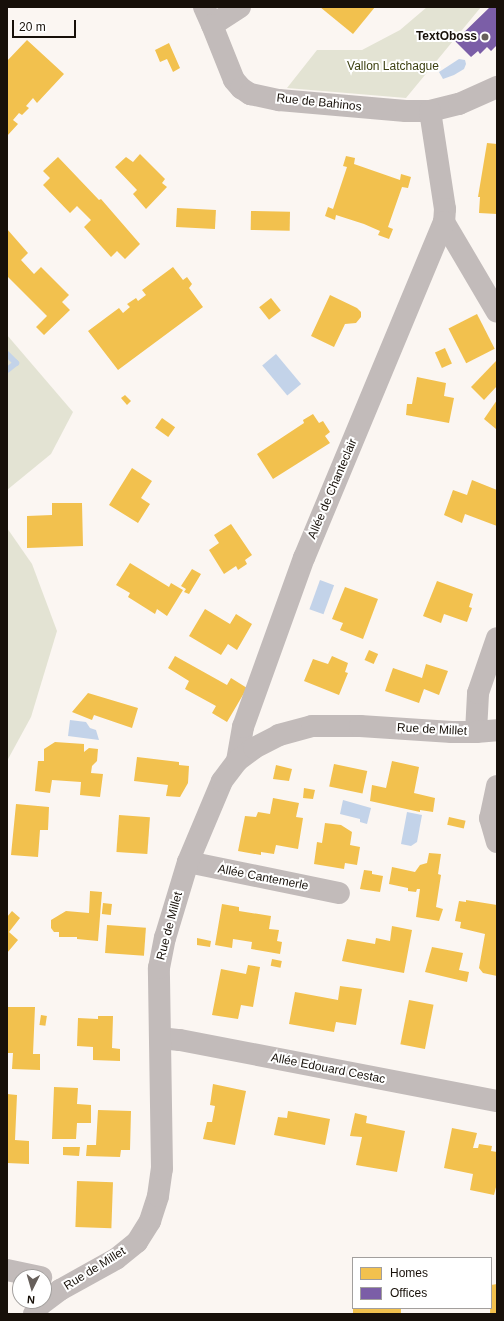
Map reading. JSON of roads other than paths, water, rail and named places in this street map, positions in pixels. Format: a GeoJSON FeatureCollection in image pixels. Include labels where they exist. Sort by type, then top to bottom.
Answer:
{"type":"FeatureCollection","features":[{"type":"Feature","properties":{"kind":"street","name":"Rue de Bahinos"},"geometry":{"type":"LineString","coordinates":[[240,7],[208,16],[234,80],[241,88],[250,94],[279,100],[406,112],[430,111],[459,104],[497,87]]}},
{"type":"Feature","properties":{"kind":"street"},"geometry":{"type":"LineString","coordinates":[[430,111],[445,209],[444,222],[497,312]]}},
{"type":"Feature","properties":{"kind":"street","name":"Allée de Chanteclair"},"geometry":{"type":"LineString","coordinates":[[237,761],[243,727],[304,558],[444,222]]}},
{"type":"Feature","properties":{"kind":"street"},"geometry":{"type":"LineString","coordinates":[[486,731],[478,693],[497,638]]}},
{"type":"Feature","properties":{"kind":"street","name":"Rue de Millet"},"geometry":{"type":"LineString","coordinates":[[52,1285],[116,1259],[137,1242],[150,1221],[158,1196],[162,1170],[159,968],[165,938],[188,862],[222,781],[237,761],[254,748],[279,735],[312,726],[360,726],[486,731]]}},
{"type":"Feature","properties":{"kind":"street"},"geometry":{"type":"LineString","coordinates":[[497,786],[490,818],[493,834],[497,842]]}},
{"type":"Feature","properties":{"kind":"street","name":"Allée Cantemerle"},"geometry":{"type":"LineString","coordinates":[[188,862],[339,893]]}},
{"type":"Feature","properties":{"kind":"street","name":"Allée Edouard Cestac"},"geometry":{"type":"LineString","coordinates":[[160,1038],[188,1042],[497,1101]]}},
{"type":"Feature","properties":{"kind":"water"},"geometry":{"type":"Polygon","coordinates":[[[459,59],[465,60],[466,64],[464,69],[443,79],[439,72],[459,59]]]}},
{"type":"Feature","properties":{"kind":"water"},"geometry":{"type":"Polygon","coordinates":[[[276,354],[301,384],[287,395],[262,366],[276,354]]]}},
{"type":"Feature","properties":{"kind":"water"},"geometry":{"type":"Polygon","coordinates":[[[320,580],[334,585],[323,614],[309,609],[320,580]]]}},
{"type":"Feature","properties":{"kind":"water"},"geometry":{"type":"Polygon","coordinates":[[[70,720],[86,722],[90,728],[96,730],[99,740],[68,736],[70,720]]]}},
{"type":"Feature","properties":{"kind":"water"},"geometry":{"type":"Polygon","coordinates":[[[343,800],[371,808],[367,824],[360,822],[360,819],[340,814],[343,800]]]}},
{"type":"Feature","properties":{"kind":"water"},"geometry":{"type":"Polygon","coordinates":[[[407,812],[422,815],[417,842],[411,846],[401,844],[407,812]]]}},
{"type":"Feature","properties":{"kind":"waterway"},"geometry":{"type":"LineString","coordinates":[[7,354],[16,363],[7,370]]}},
{"type":"Feature","properties":{"kind":"place","name":"TextOboss"},"geometry":{"type":"Point","coordinates":[485,37]}},
{"type":"Feature","properties":{"kind":"park label","name":"Vallon Latchague"},"geometry":{"type":"Point","coordinates":[393,67]}}]}
